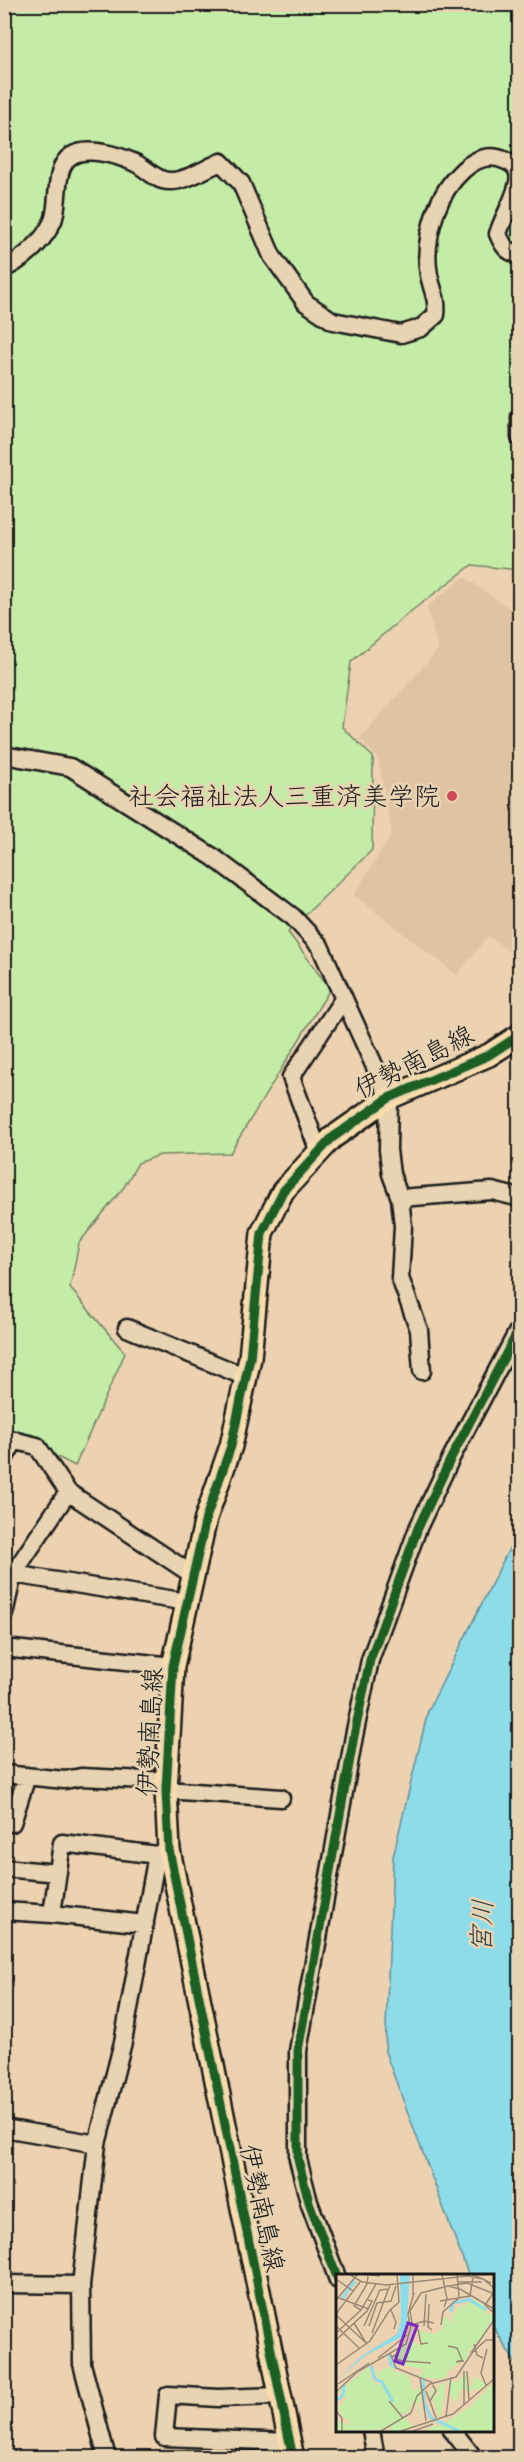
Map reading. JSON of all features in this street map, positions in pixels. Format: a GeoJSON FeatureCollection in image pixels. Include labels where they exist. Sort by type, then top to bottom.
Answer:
{"type":"FeatureCollection","features":[{"type":"Feature","properties":{"kind":"main road","name":"伊勢南島線"},"geometry":{"type":"LineString","coordinates":[[292,2450],[163,1852],[173,1666],[206,1518],[231,1446],[246,1377],[258,1296],[262,1233],[283,1191],[332,1138],[389,1098],[489,1055],[519,1035]]}},
{"type":"Feature","properties":{"kind":"street"},"geometry":{"type":"LineString","coordinates":[[4,269],[21,260],[42,239],[53,219],[62,168],[68,157],[81,150],[135,162],[167,182],[180,181],[221,162],[241,183],[272,256],[293,289],[306,303],[333,321],[349,326],[401,334],[421,328],[436,315],[438,302],[429,276],[429,236],[437,209],[448,189],[463,171],[480,158],[497,156],[514,165],[519,175],[518,186],[498,234],[502,245],[510,253],[519,255]]}},
{"type":"Feature","properties":{"kind":"street"},"geometry":{"type":"LineString","coordinates":[[519,417],[519,438]]}},
{"type":"Feature","properties":{"kind":"street"},"geometry":{"type":"LineString","coordinates":[[4,754],[70,767],[213,857],[293,917],[320,946],[389,1098],[388,1150],[392,1174],[400,1198],[403,1226],[400,1278],[418,1330],[422,1371]]}},
{"type":"Feature","properties":{"kind":"street"},"geometry":{"type":"LineString","coordinates":[[319,1152],[291,1077],[344,998]]}},
{"type":"Feature","properties":{"kind":"street"},"geometry":{"type":"LineString","coordinates":[[400,1198],[492,1191],[519,1198]]}},
{"type":"Feature","properties":{"kind":"street"},"geometry":{"type":"LineString","coordinates":[[336,2275],[309,2202],[298,2159],[298,2051],[354,1736],[370,1660],[418,1528],[451,1458],[519,1327]]}},
{"type":"Feature","properties":{"kind":"street"},"geometry":{"type":"LineString","coordinates":[[127,1328],[246,1377]]}},
{"type":"Feature","properties":{"kind":"street"},"geometry":{"type":"LineString","coordinates":[[4,1459],[10,1439],[37,1446],[68,1492],[193,1575]]}},
{"type":"Feature","properties":{"kind":"street"},"geometry":{"type":"LineString","coordinates":[[4,1614],[13,1574],[68,1492]]}},
{"type":"Feature","properties":{"kind":"street"},"geometry":{"type":"LineString","coordinates":[[13,1574],[187,1602]]}},
{"type":"Feature","properties":{"kind":"street"},"geometry":{"type":"LineString","coordinates":[[4,1647],[173,1666]]}},
{"type":"Feature","properties":{"kind":"street"},"geometry":{"type":"LineString","coordinates":[[4,1774],[65,1780],[81,1777],[281,1798]]}},
{"type":"Feature","properties":{"kind":"street"},"geometry":{"type":"LineString","coordinates":[[12,1823],[27,1776]]}},
{"type":"Feature","properties":{"kind":"street"},"geometry":{"type":"LineString","coordinates":[[52,1914],[62,1843],[163,1852],[145,1924],[123,2042],[97,2144],[81,2285],[82,2364],[107,2457]]}},
{"type":"Feature","properties":{"kind":"street"},"geometry":{"type":"LineString","coordinates":[[4,1868],[57,1873]]}},
{"type":"Feature","properties":{"kind":"street"},"geometry":{"type":"LineString","coordinates":[[4,1911],[145,1924]]}},
{"type":"Feature","properties":{"kind":"street"},"geometry":{"type":"LineString","coordinates":[[4,2128],[97,2144]]}},
{"type":"Feature","properties":{"kind":"street"},"geometry":{"type":"LineString","coordinates":[[4,2284],[81,2285]]}},
{"type":"Feature","properties":{"kind":"street"},"geometry":{"type":"LineString","coordinates":[[280,2396],[168,2395],[164,2437],[292,2450]]}},
{"type":"Feature","properties":{"kind":"street"},"geometry":{"type":"LineString","coordinates":[[371,2432],[376,2457]]}},
{"type":"Feature","properties":{"kind":"street"},"geometry":{"type":"LineString","coordinates":[[454,2432],[474,2457]]}},
{"type":"Feature","properties":{"kind":"shaded area","name":"社会福祉法人三重済美学院"},"geometry":{"type":"Polygon","coordinates":[[[464,577],[519,615],[520,960],[488,936],[457,975],[354,895],[392,834],[378,758],[360,738],[438,650],[427,607],[464,577]]]}},
{"type":"Feature","properties":{"kind":"green space"},"geometry":{"type":"Polygon","coordinates":[[[4,5],[520,5],[519,570],[472,565],[406,615],[351,662],[342,727],[373,757],[372,850],[288,932],[330,989],[230,1153],[160,1155],[138,1163],[124,1187],[79,1243],[70,1288],[125,1353],[75,1466],[4,1430],[4,5]]]}},
{"type":"Feature","properties":{"kind":"water","name":"宮川"},"geometry":{"type":"Polygon","coordinates":[[[519,1529],[519,2369],[494,2328],[494,2274],[468,2274],[385,2052],[393,1857],[428,1711],[519,1529]]]}},
{"type":"Feature","properties":{"kind":"cycle path"},"geometry":{"type":"LineString","coordinates":[[293,2458],[169,1850],[166,1790],[173,1666],[206,1518],[231,1446],[250,1358],[262,1233],[283,1191],[332,1138],[389,1098],[489,1055],[520,1035]]}},
{"type":"Feature","properties":{"kind":"cycle path"},"geometry":{"type":"LineString","coordinates":[[336,2275],[309,2202],[298,2159],[298,2051],[354,1736],[370,1660],[418,1528],[451,1458],[520,1327]]}},
{"type":"Feature","properties":{"kind":"place","name":"社会福祉法人三重済美学院"},"geometry":{"type":"Point","coordinates":[452,796]}}]}
